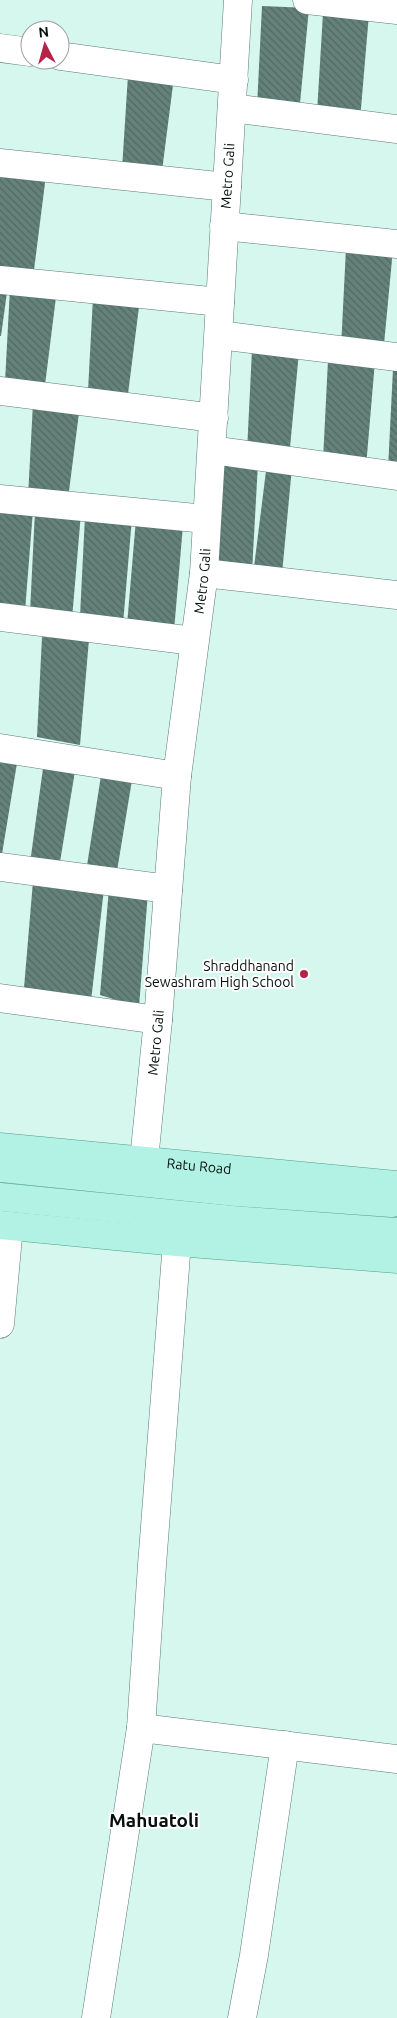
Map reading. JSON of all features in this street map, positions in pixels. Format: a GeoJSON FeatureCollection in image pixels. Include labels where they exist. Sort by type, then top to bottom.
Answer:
{"type":"FeatureCollection","features":[{"type":"Feature","properties":{"kind":"main road","name":"Ratu Road"},"geometry":{"type":"LineString","coordinates":[[0,1147],[397,1185]]}},
{"type":"Feature","properties":{"kind":"main road"},"geometry":{"type":"LineString","coordinates":[[0,1168],[236,1192],[397,1204]]}},
{"type":"Feature","properties":{"kind":"main road"},"geometry":{"type":"LineString","coordinates":[[0,1197],[233,1220],[397,1232]]}},
{"type":"Feature","properties":{"kind":"main road"},"geometry":{"type":"LineString","coordinates":[[5,1225],[177,1242],[397,1259]]}},
{"type":"Feature","properties":{"kind":"street","name":"Metro Gali"},"geometry":{"type":"LineString","coordinates":[[144,1160],[158,1020],[177,776],[204,573],[238,0]]}},
{"type":"Feature","properties":{"kind":"street"},"geometry":{"type":"LineString","coordinates":[[307,0],[397,10]]}},
{"type":"Feature","properties":{"kind":"street"},"geometry":{"type":"LineString","coordinates":[[0,48],[20,51]]}},
{"type":"Feature","properties":{"kind":"street"},"geometry":{"type":"LineString","coordinates":[[70,57],[234,80]]}},
{"type":"Feature","properties":{"kind":"street"},"geometry":{"type":"LineString","coordinates":[[232,108],[397,129]]}},
{"type":"Feature","properties":{"kind":"street"},"geometry":{"type":"LineString","coordinates":[[0,163],[227,187]]}},
{"type":"Feature","properties":{"kind":"street"},"geometry":{"type":"LineString","coordinates":[[224,226],[397,244]]}},
{"type":"Feature","properties":{"kind":"street"},"geometry":{"type":"LineString","coordinates":[[0,280],[220,302]]}},
{"type":"Feature","properties":{"kind":"street"},"geometry":{"type":"LineString","coordinates":[[219,335],[397,357]]}},
{"type":"Feature","properties":{"kind":"street"},"geometry":{"type":"LineString","coordinates":[[0,391],[214,418]]}},
{"type":"Feature","properties":{"kind":"street"},"geometry":{"type":"LineString","coordinates":[[212,450],[397,476]]}},
{"type":"Feature","properties":{"kind":"street"},"geometry":{"type":"LineString","coordinates":[[0,500],[206,519]]}},
{"type":"Feature","properties":{"kind":"street"},"geometry":{"type":"LineString","coordinates":[[204,573],[397,595]]}},
{"type":"Feature","properties":{"kind":"street"},"geometry":{"type":"LineString","coordinates":[[0,616],[194,641]]}},
{"type":"Feature","properties":{"kind":"street"},"geometry":{"type":"LineString","coordinates":[[0,748],[177,776]]}},
{"type":"Feature","properties":{"kind":"street"},"geometry":{"type":"LineString","coordinates":[[0,867],[168,890]]}},
{"type":"Feature","properties":{"kind":"street"},"geometry":{"type":"LineString","coordinates":[[0,998],[158,1020]]}},
{"type":"Feature","properties":{"kind":"street"},"geometry":{"type":"LineString","coordinates":[[0,1324],[5,1225]]}},
{"type":"Feature","properties":{"kind":"street"},"geometry":{"type":"LineString","coordinates":[[96,2018],[141,1728],[177,1242]]}},
{"type":"Feature","properties":{"kind":"street"},"geometry":{"type":"LineString","coordinates":[[141,1728],[397,1759]]}},
{"type":"Feature","properties":{"kind":"street"},"geometry":{"type":"LineString","coordinates":[[242,2018],[254,1955],[285,1746]]}},
{"type":"Feature","properties":{"kind":"building"},"geometry":{"type":"Polygon","coordinates":[[[262,6],[309,8],[299,114],[257,107],[262,6]]]}},
{"type":"Feature","properties":{"kind":"building"},"geometry":{"type":"Polygon","coordinates":[[[323,13],[369,14],[360,120],[317,113],[323,13]]]}},
{"type":"Feature","properties":{"kind":"building"},"geometry":{"type":"Polygon","coordinates":[[[128,75],[174,77],[162,171],[122,169],[128,75]]]}},
{"type":"Feature","properties":{"kind":"building"},"geometry":{"type":"Polygon","coordinates":[[[0,173],[46,175],[34,270],[0,268],[0,173]]]}},
{"type":"Feature","properties":{"kind":"building"},"geometry":{"type":"Polygon","coordinates":[[[346,248],[393,249],[383,355],[341,348],[346,248]]]}},
{"type":"Feature","properties":{"kind":"building"},"geometry":{"type":"Polygon","coordinates":[[[0,285],[8,285],[1,336],[0,336],[0,285]]]}},
{"type":"Feature","properties":{"kind":"building"},"geometry":{"type":"Polygon","coordinates":[[[10,288],[57,289],[45,385],[5,382],[10,288]]]}},
{"type":"Feature","properties":{"kind":"building"},"geometry":{"type":"Polygon","coordinates":[[[93,297],[140,299],[128,394],[88,391],[93,297]]]}},
{"type":"Feature","properties":{"kind":"building"},"geometry":{"type":"Polygon","coordinates":[[[252,350],[299,352],[289,458],[247,451],[252,350]]]}},
{"type":"Feature","properties":{"kind":"building"},"geometry":{"type":"Polygon","coordinates":[[[328,360],[375,361],[366,467],[323,460],[328,360]]]}},
{"type":"Feature","properties":{"kind":"building"},"geometry":{"type":"Polygon","coordinates":[[[393,369],[397,369],[397,470],[388,469],[393,369]]]}},
{"type":"Feature","properties":{"kind":"building"},"geometry":{"type":"Polygon","coordinates":[[[33,403],[80,405],[68,499],[28,497],[33,403]]]}},
{"type":"Feature","properties":{"kind":"building"},"geometry":{"type":"Polygon","coordinates":[[[222,457],[258,463],[252,572],[209,569],[222,457]]]}},
{"type":"Feature","properties":{"kind":"building"},"geometry":{"type":"Polygon","coordinates":[[[267,463],[292,467],[282,574],[253,575],[267,463]]]}},
{"type":"Feature","properties":{"kind":"building"},"geometry":{"type":"Polygon","coordinates":[[[0,505],[33,510],[25,611],[0,607],[0,505]]]}},
{"type":"Feature","properties":{"kind":"building"},"geometry":{"type":"Polygon","coordinates":[[[35,511],[81,513],[72,619],[30,612],[35,511]]]}},
{"type":"Feature","properties":{"kind":"building"},"geometry":{"type":"Polygon","coordinates":[[[85,516],[132,518],[123,624],[80,616],[85,516]]]}},
{"type":"Feature","properties":{"kind":"building"},"geometry":{"type":"Polygon","coordinates":[[[136,519],[183,525],[174,631],[127,625],[136,519]]]}},
{"type":"Feature","properties":{"kind":"building"},"geometry":{"type":"Polygon","coordinates":[[[42,637],[89,639],[80,745],[37,737],[42,637]]]}},
{"type":"Feature","properties":{"kind":"building"},"geometry":{"type":"Polygon","coordinates":[[[0,755],[18,757],[1,860],[0,860],[0,755]]]}},
{"type":"Feature","properties":{"kind":"building"},"geometry":{"type":"Polygon","coordinates":[[[44,761],[76,765],[59,868],[30,863],[44,761]]]}},
{"type":"Feature","properties":{"kind":"building"},"geometry":{"type":"Polygon","coordinates":[[[102,769],[133,774],[116,877],[86,872],[102,769]]]}},
{"type":"Feature","properties":{"kind":"building"},"geometry":{"type":"Polygon","coordinates":[[[33,881],[104,889],[91,1001],[24,988],[33,881]]]}},
{"type":"Feature","properties":{"kind":"building"},"geometry":{"type":"Polygon","coordinates":[[[109,888],[148,892],[139,1007],[100,995],[109,888]]]}},
{"type":"Feature","properties":{"kind":"place","name":"Shraddhanand Sewashram High School"},"geometry":{"type":"Point","coordinates":[304,974]}},
{"type":"Feature","properties":{"kind":"district","name":"Mahuatoli"},"geometry":{"type":"Point","coordinates":[154,1820]}}]}
